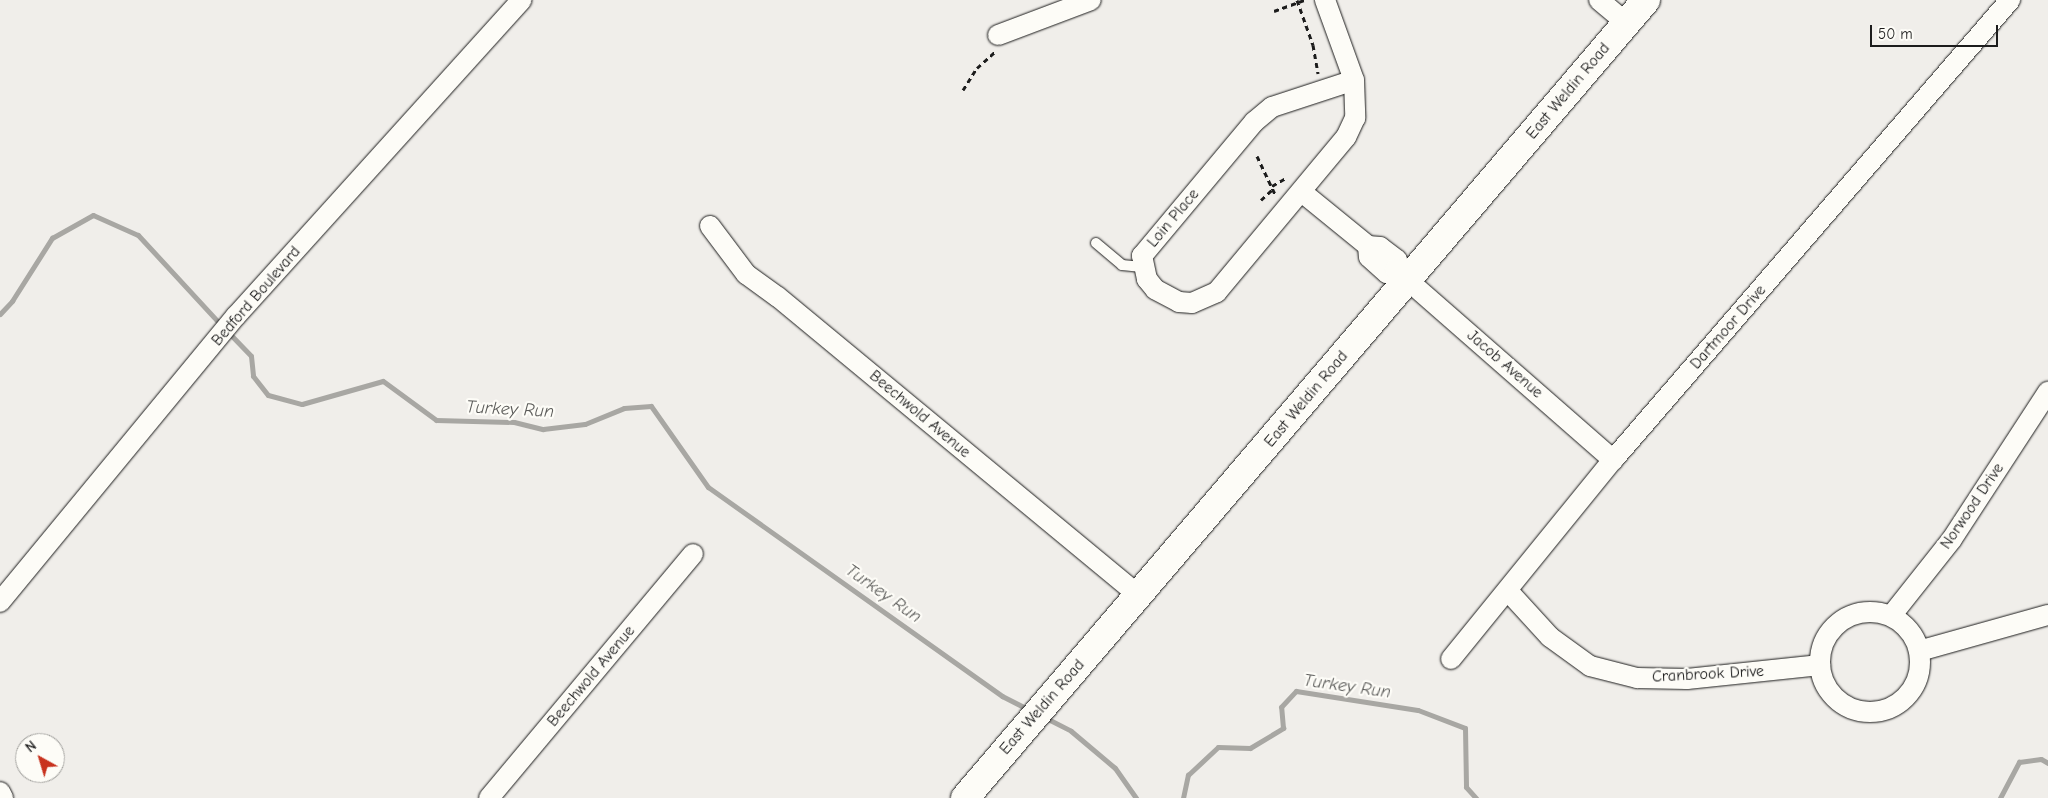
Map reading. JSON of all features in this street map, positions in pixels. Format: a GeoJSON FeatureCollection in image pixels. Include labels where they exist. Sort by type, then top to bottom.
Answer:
{"type":"FeatureCollection","features":[{"type":"Feature","properties":{"kind":"street","name":"Bedford Boulevard"},"geometry":{"type":"LineString","coordinates":[[0,602],[236,316],[522,0]]}},
{"type":"Feature","properties":{"kind":"street"},"geometry":{"type":"LineString","coordinates":[[999,42],[1091,0]]}},
{"type":"Feature","properties":{"kind":"street","name":"Loin Place"},"geometry":{"type":"LineString","coordinates":[[1325,0],[1354,80],[1355,118],[1346,137],[1303,193],[1217,292],[1205,300],[1179,302],[1165,296],[1147,279],[1142,268],[1142,256],[1149,246],[1263,114],[1272,108],[1354,80]]}},
{"type":"Feature","properties":{"kind":"street"},"geometry":{"type":"LineString","coordinates":[[1599,0],[1626,23]]}},
{"type":"Feature","properties":{"kind":"street","name":"East Weldin Road"},"geometry":{"type":"LineString","coordinates":[[965,798],[1138,595],[1402,274],[1646,0]]}},
{"type":"Feature","properties":{"kind":"street","name":"Dartmoor Drive"},"geometry":{"type":"LineString","coordinates":[[1451,658],[1508,591],[1613,460],[2010,0]]}},
{"type":"Feature","properties":{"kind":"street","name":"Jacob Avenue"},"geometry":{"type":"LineString","coordinates":[[1303,193],[1368,246],[1369,257],[1386,273],[1402,274],[1613,460]]}},
{"type":"Feature","properties":{"kind":"street","name":"Beechwold Avenue"},"geometry":{"type":"LineString","coordinates":[[710,226],[746,274],[778,297],[1138,595]]}},
{"type":"Feature","properties":{"kind":"street","name":"Norwood Drive"},"geometry":{"type":"LineString","coordinates":[[1891,616],[1952,539],[2048,392]]}},
{"type":"Feature","properties":{"kind":"street","name":"Beechwold Avenue"},"geometry":{"type":"LineString","coordinates":[[489,798],[693,554]]}},
{"type":"Feature","properties":{"kind":"street","name":"Cranbrook Drive"},"geometry":{"type":"LineString","coordinates":[[1508,591],[1550,637],[1590,666],[1636,678],[1687,679],[1820,665]]}},
{"type":"Feature","properties":{"kind":"street"},"geometry":{"type":"LineString","coordinates":[[1869,612],[1891,616],[1912,634],[1919,651],[1919,672],[1909,694],[1900,702],[1878,712],[1854,710],[1834,698],[1827,688],[1820,665],[1824,643],[1842,621],[1869,612]]}},
{"type":"Feature","properties":{"kind":"street"},"geometry":{"type":"LineString","coordinates":[[1919,651],[2048,615]]}},
{"type":"Feature","properties":{"kind":"street"},"geometry":{"type":"LineString","coordinates":[[0,792],[3,798]]}},
{"type":"Feature","properties":{"kind":"lane"},"geometry":{"type":"LineString","coordinates":[[1096,243],[1122,265],[1142,268]]}},
{"type":"Feature","properties":{"kind":"path"},"geometry":{"type":"LineString","coordinates":[[1274,11],[1304,0]]}},
{"type":"Feature","properties":{"kind":"path"},"geometry":{"type":"LineString","coordinates":[[963,90],[977,68],[999,42]]}},
{"type":"Feature","properties":{"kind":"path"},"geometry":{"type":"LineString","coordinates":[[1257,156],[1276,196]]}},
{"type":"Feature","properties":{"kind":"path"},"geometry":{"type":"LineString","coordinates":[[1261,200],[1272,187],[1286,178]]}},
{"type":"Feature","properties":{"kind":"waterway","name":"Turkey Run"},"geometry":{"type":"LineString","coordinates":[[0,314],[12,301],[52,238],[93,215],[138,235],[222,326]]}},
{"type":"Feature","properties":{"kind":"waterway","name":"Turkey Run"},"geometry":{"type":"LineString","coordinates":[[228,332],[251,356],[253,376],[268,395],[302,404],[383,381],[436,420],[514,422],[543,429],[585,424],[624,408],[651,406],[708,487],[1002,696],[1030,710]]}},
{"type":"Feature","properties":{"kind":"waterway","name":"Turkey Run"},"geometry":{"type":"LineString","coordinates":[[1183,798],[1188,775],[1218,747],[1250,748],[1283,728],[1281,707],[1296,691],[1418,710],[1465,728],[1466,787],[1476,798]]}},
{"type":"Feature","properties":{"kind":"waterway","name":"Turkey Run"},"geometry":{"type":"LineString","coordinates":[[1044,717],[1071,731],[1115,768],[1136,798]]}},
{"type":"Feature","properties":{"kind":"waterway","name":"Turkey Run"},"geometry":{"type":"LineString","coordinates":[[2000,798],[2019,762],[2041,759],[2048,763]]}}]}
